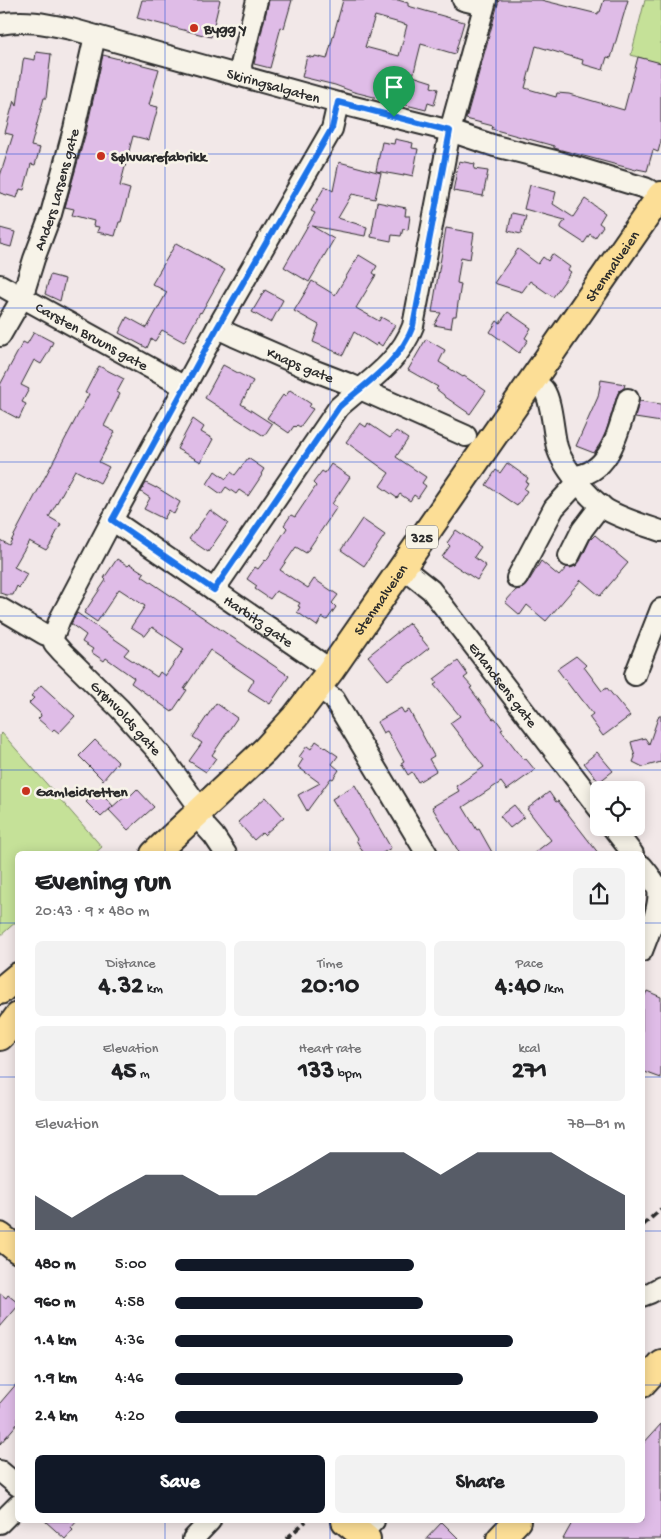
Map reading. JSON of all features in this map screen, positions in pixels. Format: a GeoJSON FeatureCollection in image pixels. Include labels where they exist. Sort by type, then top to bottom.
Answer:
{"type":"FeatureCollection","features":[{"type":"Feature","properties":{"kind":"main road","name":"Stenmalveien"},"geometry":{"type":"LineString","coordinates":[[157,851],[265,750],[295,717],[661,195]]}},
{"type":"Feature","properties":{"kind":"main road"},"geometry":{"type":"LineString","coordinates":[[0,1037],[15,1020]]}},
{"type":"Feature","properties":{"kind":"main road"},"geometry":{"type":"LineString","coordinates":[[0,1236],[15,1248]]}},
{"type":"Feature","properties":{"kind":"main road"},"geometry":{"type":"LineString","coordinates":[[645,1381],[661,1363]]}},
{"type":"Feature","properties":{"kind":"main road"},"geometry":{"type":"LineString","coordinates":[[500,1539],[515,1523]]}},
{"type":"Feature","properties":{"kind":"street"},"geometry":{"type":"LineString","coordinates":[[242,76],[241,65],[257,0]]}},
{"type":"Feature","properties":{"kind":"street"},"geometry":{"type":"LineString","coordinates":[[214,590],[339,407],[379,374],[395,358],[408,338],[413,326],[450,131],[485,3],[463,0]]}},
{"type":"Feature","properties":{"kind":"street","name":"Skiringsalgaten"},"geometry":{"type":"LineString","coordinates":[[0,24],[32,22],[71,29],[450,131],[495,146],[559,162],[645,188],[661,195]]}},
{"type":"Feature","properties":{"kind":"street","name":"Anders Larsens gate"},"geometry":{"type":"LineString","coordinates":[[0,336],[22,298],[34,258],[51,214],[74,129],[95,36]]}},
{"type":"Feature","properties":{"kind":"street"},"geometry":{"type":"LineString","coordinates":[[53,637],[60,619],[184,387],[332,128],[338,102]]}},
{"type":"Feature","properties":{"kind":"street","name":"Carsten Bruuns gate"},"geometry":{"type":"LineString","coordinates":[[0,285],[184,387]]}},
{"type":"Feature","properties":{"kind":"street","name":"Knaps gate"},"geometry":{"type":"LineString","coordinates":[[217,328],[466,436]]}},
{"type":"Feature","properties":{"kind":"street"},"geometry":{"type":"LineString","coordinates":[[532,381],[543,389],[547,397],[557,448],[564,464],[576,479],[601,505],[614,513],[661,531]]}},
{"type":"Feature","properties":{"kind":"street"},"geometry":{"type":"LineString","coordinates":[[517,578],[554,508],[576,479],[597,467],[607,456],[615,441],[628,399]]}},
{"type":"Feature","properties":{"kind":"street"},"geometry":{"type":"LineString","coordinates":[[569,556],[582,530],[601,505]]}},
{"type":"Feature","properties":{"kind":"street","name":"Harbitz gate"},"geometry":{"type":"LineString","coordinates":[[112,520],[214,590],[324,678],[334,699],[425,850]]}},
{"type":"Feature","properties":{"kind":"street","name":"Erlandsens gate"},"geometry":{"type":"LineString","coordinates":[[402,567],[431,590],[590,797]]}},
{"type":"Feature","properties":{"kind":"street","name":"Grønvolds gate"},"geometry":{"type":"LineString","coordinates":[[0,608],[44,634],[53,637],[54,643],[62,652],[120,709],[162,756],[194,800],[205,826],[224,851]]}},
{"type":"Feature","properties":{"kind":"street"},"geometry":{"type":"LineString","coordinates":[[635,676],[661,609]]}},
{"type":"Feature","properties":{"kind":"street"},"geometry":{"type":"LineString","coordinates":[[619,836],[631,851]]}},
{"type":"Feature","properties":{"kind":"street"},"geometry":{"type":"LineString","coordinates":[[645,870],[658,889],[659,900],[657,911],[645,943]]}},
{"type":"Feature","properties":{"kind":"street"},"geometry":{"type":"LineString","coordinates":[[645,1295],[661,1287]]}},
{"type":"Feature","properties":{"kind":"street"},"geometry":{"type":"LineString","coordinates":[[0,1471],[15,1484]]}},
{"type":"Feature","properties":{"kind":"street"},"geometry":{"type":"LineString","coordinates":[[0,1523],[15,1508]]}},
{"type":"Feature","properties":{"kind":"street"},"geometry":{"type":"LineString","coordinates":[[193,1539],[208,1523]]}},
{"type":"Feature","properties":{"kind":"green space"},"geometry":{"type":"Polygon","coordinates":[[[645,0],[661,0],[661,64],[631,55],[645,0]]]}},
{"type":"Feature","properties":{"kind":"green space","name":"Gamleidretten"},"geometry":{"type":"Polygon","coordinates":[[[2,733],[102,847],[97,851],[15,851],[15,923],[0,936],[0,735],[2,733]]]}},
{"type":"Feature","properties":{"kind":"building","name":"Bygg Y"},"geometry":{"type":"Polygon","coordinates":[[[142,0],[220,0],[211,37],[137,18],[142,0]]]}},
{"type":"Feature","properties":{"kind":"building"},"geometry":{"type":"Polygon","coordinates":[[[269,0],[292,0],[284,28],[281,27],[270,68],[254,64],[269,0]]]}},
{"type":"Feature","properties":{"kind":"building"},"geometry":{"type":"Polygon","coordinates":[[[343,0],[398,0],[408,3],[408,6],[464,22],[455,54],[421,44],[413,76],[432,82],[431,87],[438,89],[434,105],[428,103],[426,110],[302,77],[307,56],[327,59],[343,0]],[[375,16],[365,47],[399,56],[407,25],[375,16]]]}},
{"type":"Feature","properties":{"kind":"building"},"geometry":{"type":"Polygon","coordinates":[[[499,0],[541,0],[598,14],[604,0],[628,0],[611,58],[607,57],[603,70],[582,64],[583,60],[536,46],[525,88],[556,97],[557,93],[569,94],[624,110],[638,57],[661,63],[661,141],[658,152],[653,150],[647,171],[636,170],[554,148],[554,146],[492,129],[493,126],[466,119],[499,0]]]}},
{"type":"Feature","properties":{"kind":"building"},"geometry":{"type":"Polygon","coordinates":[[[36,52],[51,54],[46,98],[44,98],[31,146],[40,148],[35,165],[31,164],[24,190],[20,189],[17,198],[0,193],[0,176],[13,135],[5,133],[14,100],[17,106],[24,58],[35,60],[36,52]]]}},
{"type":"Feature","properties":{"kind":"building","name":"Sølvvarefabrikk"},"geometry":{"type":"Polygon","coordinates":[[[103,55],[159,69],[149,105],[158,107],[149,140],[133,136],[120,186],[130,189],[115,236],[97,232],[99,227],[93,226],[94,221],[72,215],[74,209],[65,207],[86,132],[103,55]]]}},
{"type":"Feature","properties":{"kind":"building"},"geometry":{"type":"Polygon","coordinates":[[[395,139],[413,143],[412,148],[418,149],[413,176],[376,171],[382,142],[394,144],[395,139]]]}},
{"type":"Feature","properties":{"kind":"building"},"geometry":{"type":"Polygon","coordinates":[[[459,161],[475,164],[474,169],[488,171],[483,196],[453,191],[459,161]]]}},
{"type":"Feature","properties":{"kind":"building"},"geometry":{"type":"Polygon","coordinates":[[[339,162],[381,173],[375,199],[352,194],[338,218],[367,227],[365,236],[312,226],[334,239],[309,282],[284,267],[315,213],[311,211],[325,186],[333,191],[339,162]]]}},
{"type":"Feature","properties":{"kind":"building"},"geometry":{"type":"Polygon","coordinates":[[[530,185],[556,192],[553,204],[573,217],[585,199],[605,213],[599,223],[603,226],[595,238],[590,234],[584,243],[561,228],[565,220],[524,209],[530,185]]]}},
{"type":"Feature","properties":{"kind":"building"},"geometry":{"type":"Polygon","coordinates":[[[377,202],[406,208],[405,216],[410,216],[408,230],[403,229],[401,236],[392,235],[391,241],[371,237],[377,202]]]}},
{"type":"Feature","properties":{"kind":"building"},"geometry":{"type":"Polygon","coordinates":[[[512,213],[526,216],[521,234],[508,231],[512,213]]]}},
{"type":"Feature","properties":{"kind":"building"},"geometry":{"type":"Polygon","coordinates":[[[0,228],[15,232],[11,247],[0,244],[0,228]]]}},
{"type":"Feature","properties":{"kind":"building"},"geometry":{"type":"Polygon","coordinates":[[[446,228],[474,233],[470,259],[461,257],[457,283],[461,284],[456,316],[453,316],[451,328],[434,325],[441,313],[432,312],[446,228]]]}},
{"type":"Feature","properties":{"kind":"building"},"geometry":{"type":"Polygon","coordinates":[[[176,243],[225,270],[184,342],[162,330],[155,341],[151,339],[147,348],[119,333],[127,317],[147,328],[167,292],[152,284],[176,243]]]}},
{"type":"Feature","properties":{"kind":"building"},"geometry":{"type":"Polygon","coordinates":[[[518,249],[538,264],[543,257],[548,261],[552,254],[570,267],[568,270],[571,272],[553,297],[530,281],[522,292],[494,283],[518,249]]]}},
{"type":"Feature","properties":{"kind":"building"},"geometry":{"type":"Polygon","coordinates":[[[359,255],[377,266],[373,273],[376,275],[356,308],[379,321],[381,317],[395,325],[382,346],[378,343],[376,346],[354,332],[343,355],[313,342],[319,325],[294,311],[312,281],[335,295],[359,255]]]}},
{"type":"Feature","properties":{"kind":"building"},"geometry":{"type":"Polygon","coordinates":[[[50,275],[65,279],[60,301],[45,294],[50,275]]]}},
{"type":"Feature","properties":{"kind":"building"},"geometry":{"type":"Polygon","coordinates":[[[265,290],[283,300],[271,323],[252,312],[265,290]]]}},
{"type":"Feature","properties":{"kind":"building"},"geometry":{"type":"Polygon","coordinates":[[[508,312],[531,328],[525,338],[528,340],[519,353],[490,332],[497,321],[500,323],[508,312]]]}},
{"type":"Feature","properties":{"kind":"building"},"geometry":{"type":"Polygon","coordinates":[[[34,332],[53,342],[41,364],[34,360],[21,385],[29,389],[22,402],[26,404],[19,419],[0,409],[0,385],[23,342],[27,344],[34,332]]]}},
{"type":"Feature","properties":{"kind":"building"},"geometry":{"type":"Polygon","coordinates":[[[426,339],[445,350],[439,362],[486,391],[470,414],[444,396],[436,389],[438,387],[408,370],[426,339]]]}},
{"type":"Feature","properties":{"kind":"building"},"geometry":{"type":"Polygon","coordinates":[[[223,365],[253,381],[241,404],[272,424],[264,436],[205,398],[223,365]]]}},
{"type":"Feature","properties":{"kind":"building"},"geometry":{"type":"Polygon","coordinates":[[[99,366],[124,379],[117,392],[120,394],[104,426],[115,432],[99,462],[109,467],[100,483],[75,470],[49,517],[61,524],[50,545],[46,550],[29,541],[14,567],[27,574],[19,588],[17,586],[13,595],[0,593],[0,540],[9,545],[89,394],[85,393],[99,366]]]}},
{"type":"Feature","properties":{"kind":"building"},"geometry":{"type":"Polygon","coordinates":[[[601,380],[625,384],[624,388],[619,391],[606,432],[594,453],[576,446],[598,397],[601,380]]]}},
{"type":"Feature","properties":{"kind":"building"},"geometry":{"type":"Polygon","coordinates":[[[290,390],[311,404],[309,407],[313,409],[300,427],[294,426],[289,433],[267,418],[283,395],[285,397],[290,390]]]}},
{"type":"Feature","properties":{"kind":"building"},"geometry":{"type":"Polygon","coordinates":[[[639,401],[661,404],[661,422],[635,418],[639,401]]]}},
{"type":"Feature","properties":{"kind":"building"},"geometry":{"type":"Polygon","coordinates":[[[193,419],[204,427],[201,432],[213,439],[201,462],[177,449],[193,419]]]}},
{"type":"Feature","properties":{"kind":"building"},"geometry":{"type":"Polygon","coordinates":[[[360,423],[366,427],[368,423],[390,438],[396,431],[408,439],[396,457],[426,477],[422,483],[426,486],[418,498],[414,495],[410,501],[400,494],[397,498],[380,486],[389,473],[346,442],[360,423]]]}},
{"type":"Feature","properties":{"kind":"building"},"geometry":{"type":"Polygon","coordinates":[[[248,458],[264,469],[248,496],[239,490],[236,494],[226,487],[221,494],[207,484],[215,471],[226,479],[231,472],[235,475],[248,458]]]}},
{"type":"Feature","properties":{"kind":"building"},"geometry":{"type":"Polygon","coordinates":[[[507,463],[528,478],[526,482],[528,483],[524,489],[527,491],[517,506],[486,485],[496,470],[500,473],[507,463]]]}},
{"type":"Feature","properties":{"kind":"building"},"geometry":{"type":"Polygon","coordinates":[[[331,464],[350,477],[332,504],[337,507],[306,553],[296,547],[280,570],[308,588],[314,579],[338,595],[332,603],[336,607],[327,620],[322,617],[317,626],[297,612],[300,603],[276,591],[270,599],[255,589],[257,586],[247,579],[255,567],[258,569],[266,561],[287,528],[284,525],[291,515],[295,517],[316,486],[313,483],[322,471],[325,473],[331,464]]]}},
{"type":"Feature","properties":{"kind":"building"},"geometry":{"type":"Polygon","coordinates":[[[146,483],[180,502],[174,514],[169,510],[164,519],[144,509],[150,498],[141,492],[146,483]]]}},
{"type":"Feature","properties":{"kind":"building"},"geometry":{"type":"Polygon","coordinates":[[[210,510],[228,523],[208,552],[189,539],[210,510]]]}},
{"type":"Feature","properties":{"kind":"building"},"geometry":{"type":"Polygon","coordinates":[[[362,519],[385,535],[364,566],[341,550],[362,519]]]}},
{"type":"Feature","properties":{"kind":"building"},"geometry":{"type":"Polygon","coordinates":[[[456,530],[481,547],[474,557],[486,566],[477,580],[442,557],[450,546],[447,543],[456,530]]]}},
{"type":"Feature","properties":{"kind":"building"},"geometry":{"type":"Polygon","coordinates":[[[595,535],[628,563],[600,596],[581,580],[546,621],[527,605],[520,615],[505,602],[516,590],[523,588],[527,584],[541,561],[559,576],[567,567],[576,566],[590,540],[595,535]]]}},
{"type":"Feature","properties":{"kind":"building"},"geometry":{"type":"Polygon","coordinates":[[[117,559],[128,566],[130,564],[144,573],[142,576],[289,676],[270,704],[248,690],[254,680],[210,650],[184,689],[187,690],[172,712],[131,683],[134,678],[106,658],[104,661],[91,652],[93,649],[82,642],[86,635],[71,624],[77,613],[129,649],[124,655],[157,677],[160,672],[165,676],[184,649],[152,627],[145,636],[131,627],[145,606],[119,589],[97,622],[84,613],[106,580],[104,578],[117,559]]]}},
{"type":"Feature","properties":{"kind":"building"},"geometry":{"type":"Polygon","coordinates":[[[409,623],[429,648],[388,680],[368,656],[409,623]]]}},
{"type":"Feature","properties":{"kind":"building"},"geometry":{"type":"Polygon","coordinates":[[[576,656],[586,665],[584,667],[602,691],[607,688],[630,716],[603,736],[589,717],[593,714],[557,669],[576,656]]]}},
{"type":"Feature","properties":{"kind":"building"},"geometry":{"type":"Polygon","coordinates":[[[458,661],[468,675],[464,678],[472,687],[470,688],[493,719],[495,718],[503,729],[501,730],[524,760],[526,759],[535,770],[507,790],[501,782],[463,807],[477,830],[479,829],[491,851],[458,851],[432,807],[459,791],[456,786],[484,767],[450,723],[460,716],[434,685],[437,683],[434,679],[458,661]]]}},
{"type":"Feature","properties":{"kind":"building"},"geometry":{"type":"Polygon","coordinates":[[[41,685],[75,716],[59,733],[54,729],[52,731],[38,719],[41,716],[40,713],[29,703],[34,698],[31,696],[41,685]]]}},
{"type":"Feature","properties":{"kind":"building"},"geometry":{"type":"Polygon","coordinates":[[[216,703],[237,718],[212,755],[216,758],[206,772],[189,761],[202,743],[193,737],[216,703]]]}},
{"type":"Feature","properties":{"kind":"building"},"geometry":{"type":"Polygon","coordinates":[[[401,708],[404,713],[409,710],[434,756],[429,759],[436,771],[418,782],[412,772],[408,775],[401,763],[404,761],[387,731],[383,733],[377,722],[401,708]]]}},
{"type":"Feature","properties":{"kind":"building"},"geometry":{"type":"Polygon","coordinates":[[[659,715],[661,715],[661,762],[643,767],[633,762],[635,757],[631,742],[645,738],[649,744],[659,715]]]}},
{"type":"Feature","properties":{"kind":"building"},"geometry":{"type":"Polygon","coordinates":[[[95,740],[118,762],[103,780],[79,756],[95,740]]]}},
{"type":"Feature","properties":{"kind":"building"},"geometry":{"type":"Polygon","coordinates":[[[316,741],[338,756],[332,764],[339,770],[307,811],[298,795],[320,783],[298,767],[303,759],[299,757],[307,746],[311,749],[316,741]]]}},
{"type":"Feature","properties":{"kind":"building"},"geometry":{"type":"Polygon","coordinates":[[[597,752],[613,771],[598,781],[584,763],[597,752]]]}},
{"type":"Feature","properties":{"kind":"building"},"geometry":{"type":"Polygon","coordinates":[[[355,785],[391,848],[386,851],[362,851],[332,799],[355,785]]]}},
{"type":"Feature","properties":{"kind":"building"},"geometry":{"type":"Polygon","coordinates":[[[137,789],[154,807],[128,830],[109,810],[129,792],[131,795],[137,789]]]}},
{"type":"Feature","properties":{"kind":"building"},"geometry":{"type":"Polygon","coordinates":[[[99,790],[113,806],[101,817],[86,802],[99,790]]]}},
{"type":"Feature","properties":{"kind":"building"},"geometry":{"type":"Polygon","coordinates":[[[549,792],[597,851],[537,851],[551,840],[527,809],[549,792]]]}},
{"type":"Feature","properties":{"kind":"building"},"geometry":{"type":"Polygon","coordinates":[[[266,797],[284,817],[264,835],[262,833],[254,840],[238,822],[266,797]]]}},
{"type":"Feature","properties":{"kind":"building"},"geometry":{"type":"Polygon","coordinates":[[[514,805],[524,817],[510,828],[500,816],[514,805]]]}},
{"type":"Feature","properties":{"kind":"building"},"geometry":{"type":"Polygon","coordinates":[[[647,991],[661,997],[661,1078],[645,1072],[645,995],[647,991]]]}},
{"type":"Feature","properties":{"kind":"building"},"geometry":{"type":"Polygon","coordinates":[[[0,1293],[6,1298],[8,1295],[15,1301],[15,1310],[0,1327],[0,1293]]]}},
{"type":"Feature","properties":{"kind":"building"},"geometry":{"type":"Polygon","coordinates":[[[15,1386],[15,1426],[0,1444],[0,1403],[15,1386]]]}},
{"type":"Feature","properties":{"kind":"building"},"geometry":{"type":"Polygon","coordinates":[[[661,1424],[661,1539],[563,1539],[572,1523],[645,1523],[645,1442],[661,1424]]]}},
{"type":"Feature","properties":{"kind":"building"},"geometry":{"type":"Polygon","coordinates":[[[47,1523],[75,1523],[71,1528],[73,1530],[65,1539],[47,1523]]]}},
{"type":"Feature","properties":{"kind":"building"},"geometry":{"type":"Polygon","coordinates":[[[443,1523],[459,1539],[426,1539],[443,1523]]]}},
{"type":"Feature","properties":{"kind":"railway"},"geometry":{"type":"LineString","coordinates":[[645,1223],[661,1209]]}},
{"type":"Feature","properties":{"kind":"railway"},"geometry":{"type":"LineString","coordinates":[[286,1539],[304,1523]]}},
{"type":"Feature","properties":{"kind":"place","name":"Bygg Y"},"geometry":{"type":"Point","coordinates":[194,28]}},
{"type":"Feature","properties":{"kind":"place","name":"Sølvvarefabrikk"},"geometry":{"type":"Point","coordinates":[101,156]}},
{"type":"Feature","properties":{"kind":"place","name":"Gamleidretten"},"geometry":{"type":"Point","coordinates":[26,791]}},
{"type":"Feature","properties":{"kind":"route"},"geometry":{"type":"LineString","coordinates":[[338,102],[394,117],[450,131],[413,326],[408,338],[395,358],[379,374],[339,407],[214,590],[112,520],[217,328],[332,128],[338,102]]}}]}
